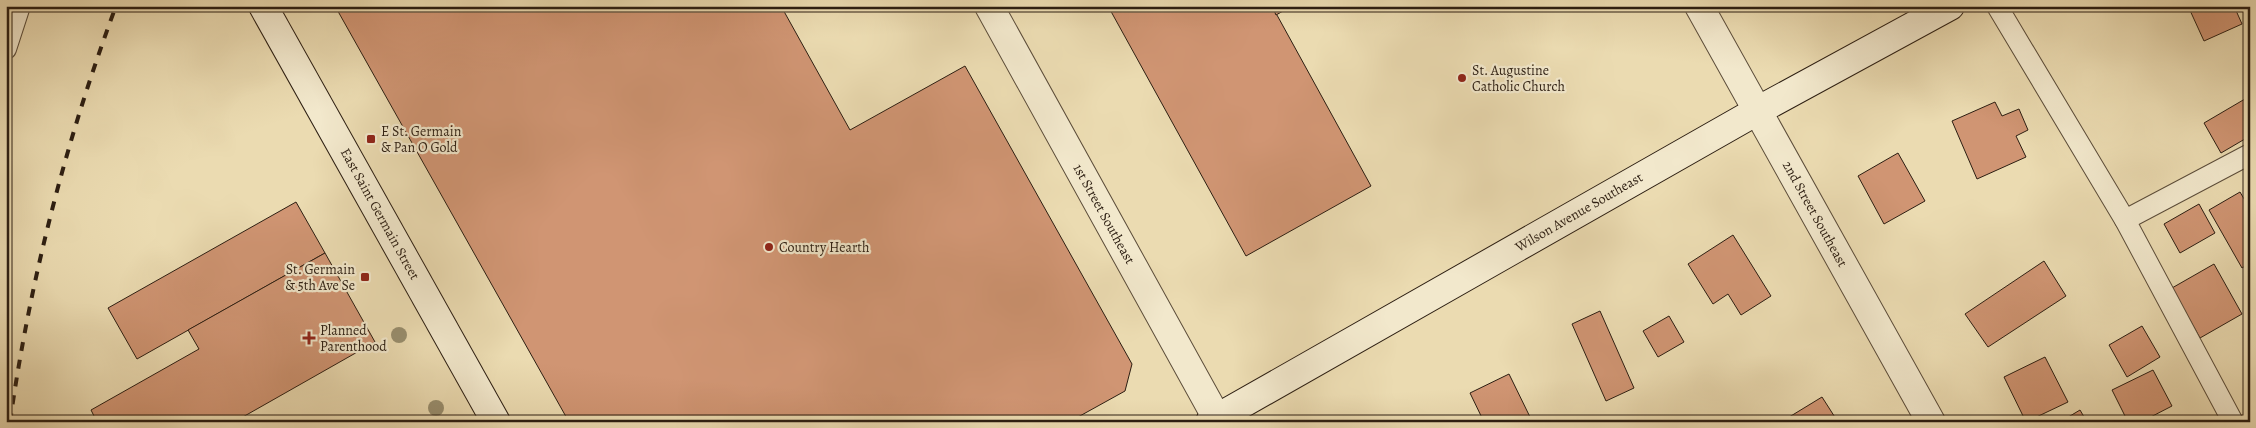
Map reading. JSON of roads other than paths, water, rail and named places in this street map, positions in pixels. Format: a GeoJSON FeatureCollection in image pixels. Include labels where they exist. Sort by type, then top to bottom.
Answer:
{"type":"FeatureCollection","features":[{"type":"Feature","properties":{"kind":"street","name":"East Saint Germain Street"},"geometry":{"type":"LineString","coordinates":[[263,6],[496,422]]}},
{"type":"Feature","properties":{"kind":"street","name":"1st Street Southeast"},"geometry":{"type":"LineString","coordinates":[[990,6],[1215,420]]}},
{"type":"Feature","properties":{"kind":"street","name":"2nd Street Southeast"},"geometry":{"type":"LineString","coordinates":[[1699,6],[1931,422]]}},
{"type":"Feature","properties":{"kind":"street","name":"Wilson Avenue Southeast"},"geometry":{"type":"LineString","coordinates":[[1215,420],[1757,111],[1950,6]]}},
{"type":"Feature","properties":{"kind":"lane"},"geometry":{"type":"LineString","coordinates":[[6,49],[20,6]]}},
{"type":"Feature","properties":{"kind":"lane"},"geometry":{"type":"LineString","coordinates":[[1996,6],[2125,220],[2233,422]]}},
{"type":"Feature","properties":{"kind":"lane"},"geometry":{"type":"LineString","coordinates":[[2125,220],[2250,154]]}},
{"type":"Feature","properties":{"kind":"railway"},"geometry":{"type":"LineString","coordinates":[[10,422],[28,316],[52,211],[81,108],[116,6]]}},
{"type":"Feature","properties":{"kind":"place","name":"St. Augustine Catholic Church"},"geometry":{"type":"Point","coordinates":[1462,78]}},
{"type":"Feature","properties":{"kind":"place","name":"E St. Germain & Pan O Gold"},"geometry":{"type":"Point","coordinates":[371,139]}},
{"type":"Feature","properties":{"kind":"place","name":"Country Hearth"},"geometry":{"type":"Point","coordinates":[769,247]}},
{"type":"Feature","properties":{"kind":"place","name":"St. Germain & 5th Ave Se"},"geometry":{"type":"Point","coordinates":[365,277]}},
{"type":"Feature","properties":{"kind":"place","name":"Planned Parenthood"},"geometry":{"type":"Point","coordinates":[309,338]}}]}
